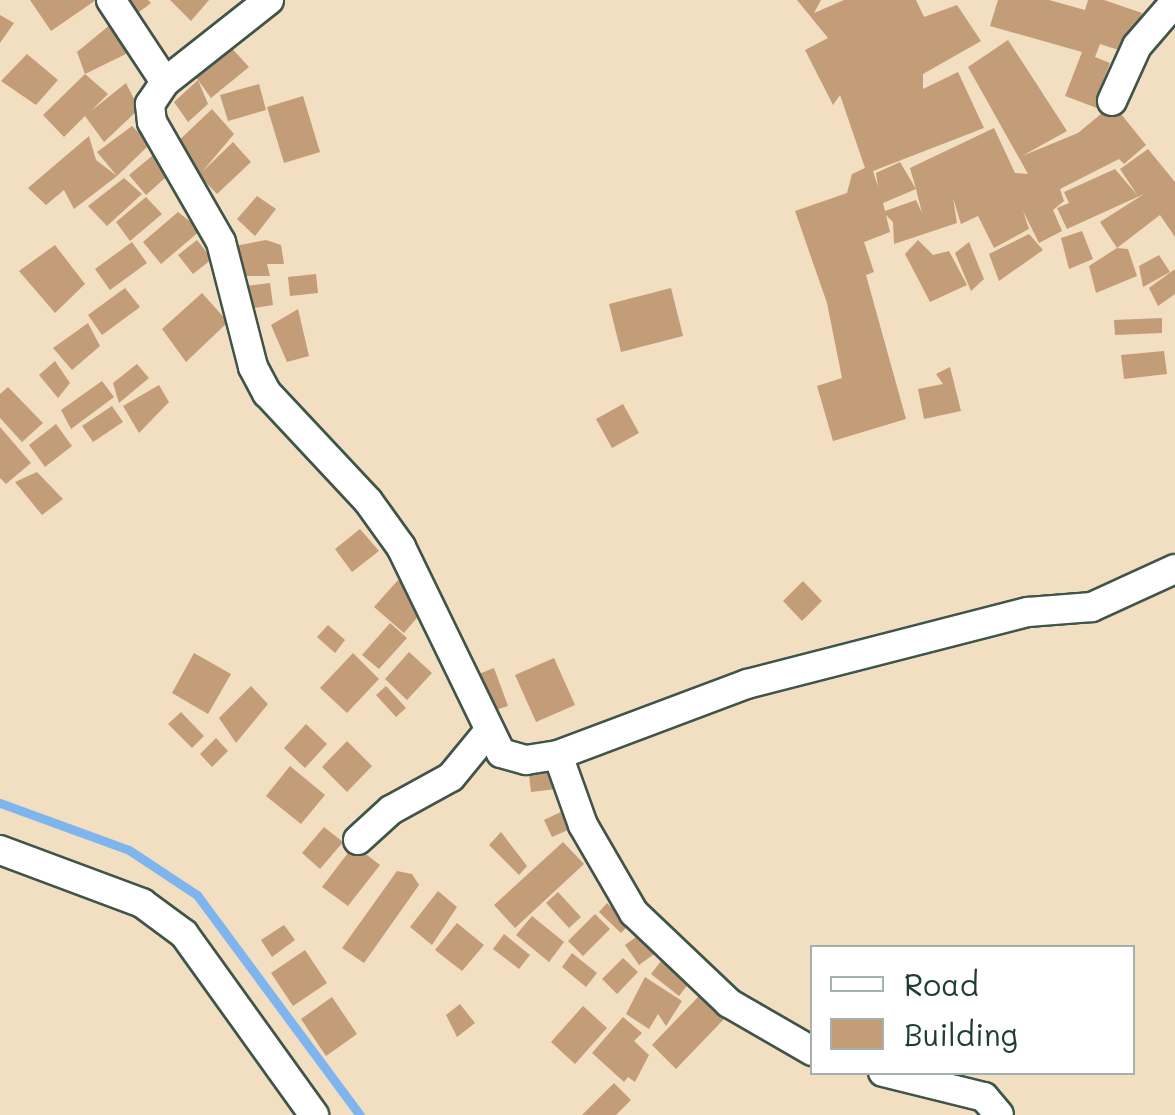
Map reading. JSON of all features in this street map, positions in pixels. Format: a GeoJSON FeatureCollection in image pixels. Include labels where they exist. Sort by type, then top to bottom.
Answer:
{"type":"FeatureCollection","features":[{"type":"Feature","properties":{"kind":"street"},"geometry":{"type":"LineString","coordinates":[[111,0],[165,82]]}},
{"type":"Feature","properties":{"kind":"street"},"geometry":{"type":"LineString","coordinates":[[269,0],[165,82],[149,112],[221,242],[258,378],[387,526],[488,732],[506,756],[558,755],[747,684],[1028,612],[1092,607],[1175,568]]}},
{"type":"Feature","properties":{"kind":"street"},"geometry":{"type":"LineString","coordinates":[[1112,101],[1137,46],[1175,2]]}},
{"type":"Feature","properties":{"kind":"street"},"geometry":{"type":"LineString","coordinates":[[358,840],[391,810],[452,776],[488,732]]}},
{"type":"Feature","properties":{"kind":"street"},"geometry":{"type":"LineString","coordinates":[[558,755],[583,824],[634,913],[729,1003],[810,1050]]}},
{"type":"Feature","properties":{"kind":"street"},"geometry":{"type":"LineString","coordinates":[[0,850],[142,903],[184,934],[314,1115]]}},
{"type":"Feature","properties":{"kind":"street"},"geometry":{"type":"LineString","coordinates":[[895,1075],[984,1097],[999,1115]]}},
{"type":"Feature","properties":{"kind":"building"},"geometry":{"type":"Polygon","coordinates":[[[30,0],[96,0],[51,31],[30,0]]]}},
{"type":"Feature","properties":{"kind":"building"},"geometry":{"type":"Polygon","coordinates":[[[123,0],[148,0],[151,3],[135,15],[123,0]]]}},
{"type":"Feature","properties":{"kind":"building"},"geometry":{"type":"Polygon","coordinates":[[[170,0],[209,0],[191,21],[170,0]]]}},
{"type":"Feature","properties":{"kind":"building"},"geometry":{"type":"Polygon","coordinates":[[[797,0],[821,0],[814,13],[844,0],[916,0],[924,17],[957,5],[981,41],[923,74],[923,89],[958,72],[984,128],[873,171],[878,187],[876,173],[900,162],[916,189],[910,168],[994,128],[1015,173],[1028,174],[968,67],[1008,40],[1067,131],[1022,156],[1078,133],[1113,104],[1146,145],[1124,164],[1119,159],[1060,189],[1064,201],[1053,210],[1062,231],[1039,243],[1023,211],[1029,229],[994,248],[978,216],[961,224],[953,198],[957,223],[894,244],[893,222],[886,215],[890,232],[864,242],[874,272],[866,275],[906,419],[833,441],[817,386],[842,378],[827,303],[795,211],[847,193],[852,174],[865,168],[840,95],[833,105],[805,50],[828,38],[797,0]],[[916,189],[883,203],[885,211],[916,200],[922,213],[916,189]]]}},
{"type":"Feature","properties":{"kind":"building"},"geometry":{"type":"Polygon","coordinates":[[[998,0],[1049,0],[1085,10],[1088,0],[1104,0],[1142,13],[1128,53],[1100,44],[1095,57],[1110,63],[1101,86],[1113,91],[1105,111],[1065,96],[1082,52],[990,26],[998,0]]]}},
{"type":"Feature","properties":{"kind":"building"},"geometry":{"type":"Polygon","coordinates":[[[0,15],[14,23],[0,43],[0,15]]]}},
{"type":"Feature","properties":{"kind":"building"},"geometry":{"type":"Polygon","coordinates":[[[111,24],[130,52],[85,74],[77,52],[111,24]]]}},
{"type":"Feature","properties":{"kind":"building"},"geometry":{"type":"Polygon","coordinates":[[[227,43],[249,67],[211,98],[191,70],[227,43]]]}},
{"type":"Feature","properties":{"kind":"building"},"geometry":{"type":"Polygon","coordinates":[[[27,54],[58,80],[36,105],[1,81],[27,54]]]}},
{"type":"Feature","properties":{"kind":"building"},"geometry":{"type":"Polygon","coordinates":[[[85,74],[108,94],[91,111],[126,83],[139,109],[104,142],[85,116],[64,137],[43,115],[85,74]]]}},
{"type":"Feature","properties":{"kind":"building"},"geometry":{"type":"Polygon","coordinates":[[[198,80],[208,104],[188,122],[174,102],[198,80]]]}},
{"type":"Feature","properties":{"kind":"building"},"geometry":{"type":"Polygon","coordinates":[[[259,84],[266,110],[228,121],[220,95],[259,84]]]}},
{"type":"Feature","properties":{"kind":"building"},"geometry":{"type":"Polygon","coordinates":[[[303,96],[320,152],[284,163],[267,107],[303,96]]]}},
{"type":"Feature","properties":{"kind":"building"},"geometry":{"type":"Polygon","coordinates":[[[212,109],[234,134],[202,172],[233,142],[251,162],[217,194],[172,147],[212,109]]]}},
{"type":"Feature","properties":{"kind":"building"},"geometry":{"type":"Polygon","coordinates":[[[132,126],[150,144],[117,176],[97,152],[132,126]]]}},
{"type":"Feature","properties":{"kind":"building"},"geometry":{"type":"Polygon","coordinates":[[[89,136],[96,160],[117,176],[74,209],[64,190],[46,205],[28,188],[89,136]]]}},
{"type":"Feature","properties":{"kind":"building"},"geometry":{"type":"Polygon","coordinates":[[[1148,149],[1175,182],[1175,237],[1160,215],[1117,248],[1100,222],[1144,194],[1067,229],[1057,208],[1069,203],[1064,192],[1115,169],[1138,196],[1120,169],[1148,149]]]}},
{"type":"Feature","properties":{"kind":"building"},"geometry":{"type":"Polygon","coordinates":[[[158,151],[174,170],[146,195],[129,175],[158,151]]]}},
{"type":"Feature","properties":{"kind":"building"},"geometry":{"type":"Polygon","coordinates":[[[124,178],[142,194],[107,226],[88,206],[124,178]]]}},
{"type":"Feature","properties":{"kind":"building"},"geometry":{"type":"Polygon","coordinates":[[[257,196],[276,209],[255,236],[237,219],[257,196]]]}},
{"type":"Feature","properties":{"kind":"building"},"geometry":{"type":"Polygon","coordinates":[[[146,197],[162,214],[130,241],[116,222],[146,197]]]}},
{"type":"Feature","properties":{"kind":"building"},"geometry":{"type":"Polygon","coordinates":[[[178,212],[201,230],[161,264],[143,242],[178,212]]]}},
{"type":"Feature","properties":{"kind":"building"},"geometry":{"type":"Polygon","coordinates":[[[1082,231],[1093,259],[1069,269],[1061,238],[1082,231]]]}},
{"type":"Feature","properties":{"kind":"building"},"geometry":{"type":"Polygon","coordinates":[[[1029,234],[1043,250],[999,281],[989,254],[1029,234]]]}},
{"type":"Feature","properties":{"kind":"building"},"geometry":{"type":"Polygon","coordinates":[[[197,240],[212,259],[193,274],[178,255],[197,240]]]}},
{"type":"Feature","properties":{"kind":"building"},"geometry":{"type":"Polygon","coordinates":[[[266,240],[281,245],[284,264],[267,264],[270,276],[239,276],[230,247],[266,240]]]}},
{"type":"Feature","properties":{"kind":"building"},"geometry":{"type":"Polygon","coordinates":[[[918,240],[933,255],[949,251],[967,285],[930,302],[905,254],[918,240]]]}},
{"type":"Feature","properties":{"kind":"building"},"geometry":{"type":"Polygon","coordinates":[[[132,242],[147,263],[110,290],[95,269],[132,242]]]}},
{"type":"Feature","properties":{"kind":"building"},"geometry":{"type":"Polygon","coordinates":[[[969,242],[984,279],[971,291],[955,253],[969,242]]]}},
{"type":"Feature","properties":{"kind":"building"},"geometry":{"type":"Polygon","coordinates":[[[55,245],[85,284],[55,313],[19,271],[55,245]]]}},
{"type":"Feature","properties":{"kind":"building"},"geometry":{"type":"Polygon","coordinates":[[[1117,248],[1128,249],[1137,276],[1096,293],[1089,266],[1117,248]]]}},
{"type":"Feature","properties":{"kind":"building"},"geometry":{"type":"Polygon","coordinates":[[[1159,255],[1170,272],[1143,287],[1139,266],[1159,255]]]}},
{"type":"Feature","properties":{"kind":"building"},"geometry":{"type":"Polygon","coordinates":[[[1175,269],[1175,294],[1158,306],[1149,288],[1175,269]]]}},
{"type":"Feature","properties":{"kind":"building"},"geometry":{"type":"Polygon","coordinates":[[[316,274],[318,293],[290,296],[288,277],[316,274]]]}},
{"type":"Feature","properties":{"kind":"building"},"geometry":{"type":"Polygon","coordinates":[[[270,283],[273,305],[248,309],[245,286],[270,283]]]}},
{"type":"Feature","properties":{"kind":"building"},"geometry":{"type":"Polygon","coordinates":[[[125,288],[140,307],[102,335],[88,315],[125,288]]]}},
{"type":"Feature","properties":{"kind":"building"},"geometry":{"type":"Polygon","coordinates":[[[671,288],[683,336],[621,352],[609,304],[671,288]]]}},
{"type":"Feature","properties":{"kind":"building"},"geometry":{"type":"Polygon","coordinates":[[[202,293],[228,322],[186,362],[162,329],[202,293]]]}},
{"type":"Feature","properties":{"kind":"building"},"geometry":{"type":"Polygon","coordinates":[[[298,309],[309,356],[287,362],[271,325],[298,309]]]}},
{"type":"Feature","properties":{"kind":"building"},"geometry":{"type":"Polygon","coordinates":[[[1162,318],[1162,333],[1115,335],[1114,320],[1162,318]]]}},
{"type":"Feature","properties":{"kind":"building"},"geometry":{"type":"Polygon","coordinates":[[[88,323],[100,346],[72,370],[53,348],[88,323]]]}},
{"type":"Feature","properties":{"kind":"building"},"geometry":{"type":"Polygon","coordinates":[[[1164,351],[1167,374],[1124,379],[1121,355],[1164,351]]]}},
{"type":"Feature","properties":{"kind":"building"},"geometry":{"type":"Polygon","coordinates":[[[55,361],[70,383],[58,398],[39,375],[55,361]]]}},
{"type":"Feature","properties":{"kind":"building"},"geometry":{"type":"Polygon","coordinates":[[[137,364],[149,378],[119,403],[113,383],[137,364]]]}},
{"type":"Feature","properties":{"kind":"building"},"geometry":{"type":"Polygon","coordinates":[[[950,367],[961,411],[924,419],[918,389],[943,384],[936,374],[950,367]]]}},
{"type":"Feature","properties":{"kind":"building"},"geometry":{"type":"Polygon","coordinates":[[[102,381],[114,397],[71,429],[61,410],[102,381]]]}},
{"type":"Feature","properties":{"kind":"building"},"geometry":{"type":"Polygon","coordinates":[[[159,385],[169,402],[139,433],[123,406],[159,385]]]}},
{"type":"Feature","properties":{"kind":"building"},"geometry":{"type":"Polygon","coordinates":[[[8,387],[43,423],[22,442],[0,418],[0,394],[8,387]]]}},
{"type":"Feature","properties":{"kind":"building"},"geometry":{"type":"Polygon","coordinates":[[[623,404],[639,433],[612,448],[596,419],[623,404]]]}},
{"type":"Feature","properties":{"kind":"building"},"geometry":{"type":"Polygon","coordinates":[[[112,406],[123,422],[93,442],[82,426],[112,406]]]}},
{"type":"Feature","properties":{"kind":"building"},"geometry":{"type":"Polygon","coordinates":[[[56,424],[72,446],[45,467],[29,445],[56,424]]]}},
{"type":"Feature","properties":{"kind":"building"},"geometry":{"type":"Polygon","coordinates":[[[0,427],[31,463],[6,484],[0,478],[0,427]]]}},
{"type":"Feature","properties":{"kind":"building"},"geometry":{"type":"Polygon","coordinates":[[[37,472],[63,499],[42,515],[15,482],[37,472]]]}},
{"type":"Feature","properties":{"kind":"building"},"geometry":{"type":"Polygon","coordinates":[[[360,529],[379,551],[352,572],[335,549],[360,529]]]}},
{"type":"Feature","properties":{"kind":"building"},"geometry":{"type":"Polygon","coordinates":[[[398,580],[427,606],[404,633],[374,607],[398,580]]]}},
{"type":"Feature","properties":{"kind":"building"},"geometry":{"type":"Polygon","coordinates":[[[803,581],[822,601],[802,621],[783,601],[803,581]]]}},
{"type":"Feature","properties":{"kind":"building"},"geometry":{"type":"Polygon","coordinates":[[[390,623],[407,638],[379,669],[362,655],[390,623]]]}},
{"type":"Feature","properties":{"kind":"building"},"geometry":{"type":"Polygon","coordinates":[[[328,625],[345,640],[335,653],[317,637],[328,625]]]}},
{"type":"Feature","properties":{"kind":"building"},"geometry":{"type":"Polygon","coordinates":[[[409,652],[432,673],[407,700],[385,679],[409,652]]]}},
{"type":"Feature","properties":{"kind":"building"},"geometry":{"type":"Polygon","coordinates":[[[194,653],[231,674],[208,714],[172,693],[194,653]]]}},
{"type":"Feature","properties":{"kind":"building"},"geometry":{"type":"Polygon","coordinates":[[[353,653],[379,679],[347,713],[320,688],[353,653]]]}},
{"type":"Feature","properties":{"kind":"building"},"geometry":{"type":"Polygon","coordinates":[[[554,658],[575,705],[536,722],[515,675],[554,658]]]}},
{"type":"Feature","properties":{"kind":"building"},"geometry":{"type":"Polygon","coordinates":[[[494,668],[508,706],[490,712],[476,675],[494,668]]]}},
{"type":"Feature","properties":{"kind":"building"},"geometry":{"type":"Polygon","coordinates":[[[251,686],[268,704],[236,743],[219,718],[251,686]]]}},
{"type":"Feature","properties":{"kind":"building"},"geometry":{"type":"Polygon","coordinates":[[[386,686],[406,708],[396,717],[376,695],[386,686]]]}},
{"type":"Feature","properties":{"kind":"building"},"geometry":{"type":"Polygon","coordinates":[[[181,712],[204,736],[192,748],[168,724],[181,712]]]}},
{"type":"Feature","properties":{"kind":"building"},"geometry":{"type":"Polygon","coordinates":[[[306,724],[327,744],[305,768],[284,748],[306,724]]]}},
{"type":"Feature","properties":{"kind":"building"},"geometry":{"type":"Polygon","coordinates":[[[216,738],[228,751],[212,767],[200,754],[216,738]]]}},
{"type":"Feature","properties":{"kind":"building"},"geometry":{"type":"Polygon","coordinates":[[[347,741],[372,766],[347,792],[322,767],[347,741]]]}},
{"type":"Feature","properties":{"kind":"building"},"geometry":{"type":"Polygon","coordinates":[[[554,763],[556,789],[531,792],[528,766],[554,763]]]}},
{"type":"Feature","properties":{"kind":"building"},"geometry":{"type":"Polygon","coordinates":[[[290,766],[325,795],[301,824],[266,796],[290,766]]]}},
{"type":"Feature","properties":{"kind":"building"},"geometry":{"type":"Polygon","coordinates":[[[569,808],[577,826],[552,837],[544,820],[569,808]]]}},
{"type":"Feature","properties":{"kind":"building"},"geometry":{"type":"Polygon","coordinates":[[[324,827],[343,842],[320,869],[302,853],[324,827]]]}},
{"type":"Feature","properties":{"kind":"building"},"geometry":{"type":"Polygon","coordinates":[[[501,832],[527,866],[519,875],[489,845],[501,832]]]}},
{"type":"Feature","properties":{"kind":"building"},"geometry":{"type":"Polygon","coordinates":[[[563,842],[584,864],[515,928],[494,905],[563,842]]]}},
{"type":"Feature","properties":{"kind":"building"},"geometry":{"type":"Polygon","coordinates":[[[354,845],[380,865],[348,906],[322,887],[354,845]]]}},
{"type":"Feature","properties":{"kind":"building"},"geometry":{"type":"Polygon","coordinates":[[[397,871],[412,874],[419,885],[364,963],[342,948],[397,871]]]}},
{"type":"Feature","properties":{"kind":"building"},"geometry":{"type":"Polygon","coordinates":[[[438,891],[457,907],[432,945],[410,927],[438,891]]]}},
{"type":"Feature","properties":{"kind":"building"},"geometry":{"type":"Polygon","coordinates":[[[558,892],[581,917],[569,928],[546,903],[558,892]]]}},
{"type":"Feature","properties":{"kind":"building"},"geometry":{"type":"Polygon","coordinates":[[[607,903],[629,925],[621,933],[599,912],[607,903]]]}},
{"type":"Feature","properties":{"kind":"building"},"geometry":{"type":"Polygon","coordinates":[[[595,914],[610,929],[583,956],[568,941],[595,914]]]}},
{"type":"Feature","properties":{"kind":"building"},"geometry":{"type":"Polygon","coordinates":[[[532,916],[564,942],[549,962],[516,935],[532,916]]]}},
{"type":"Feature","properties":{"kind":"building"},"geometry":{"type":"Polygon","coordinates":[[[457,923],[484,945],[462,971],[435,950],[457,923]]]}},
{"type":"Feature","properties":{"kind":"building"},"geometry":{"type":"Polygon","coordinates":[[[284,925],[295,940],[272,957],[261,940],[284,925]]]}},
{"type":"Feature","properties":{"kind":"building"},"geometry":{"type":"Polygon","coordinates":[[[643,932],[657,952],[639,965],[625,945],[643,932]]]}},
{"type":"Feature","properties":{"kind":"building"},"geometry":{"type":"Polygon","coordinates":[[[504,934],[530,955],[519,969],[493,949],[504,934]]]}},
{"type":"Feature","properties":{"kind":"building"},"geometry":{"type":"Polygon","coordinates":[[[305,950],[327,983],[293,1006],[271,973],[305,950]]]}},
{"type":"Feature","properties":{"kind":"building"},"geometry":{"type":"Polygon","coordinates":[[[668,952],[696,974],[679,996],[651,974],[668,952]]]}},
{"type":"Feature","properties":{"kind":"building"},"geometry":{"type":"Polygon","coordinates":[[[572,953],[597,973],[586,987],[562,967],[572,953]]]}},
{"type":"Feature","properties":{"kind":"building"},"geometry":{"type":"Polygon","coordinates":[[[623,958],[638,972],[617,994],[602,979],[623,958]]]}},
{"type":"Feature","properties":{"kind":"building"},"geometry":{"type":"Polygon","coordinates":[[[645,977],[682,1001],[666,1026],[658,1014],[649,1029],[626,1014],[645,977]]]}},
{"type":"Feature","properties":{"kind":"building"},"geometry":{"type":"Polygon","coordinates":[[[699,996],[724,1019],[676,1069],[652,1045],[699,996]]]}},
{"type":"Feature","properties":{"kind":"building"},"geometry":{"type":"Polygon","coordinates":[[[332,997],[357,1034],[326,1056],[301,1019],[332,997]]]}},
{"type":"Feature","properties":{"kind":"building"},"geometry":{"type":"Polygon","coordinates":[[[460,1004],[475,1023],[457,1037],[446,1015],[460,1004]]]}},
{"type":"Feature","properties":{"kind":"building"},"geometry":{"type":"Polygon","coordinates":[[[583,1006],[607,1028],[575,1064],[551,1042],[583,1006]]]}},
{"type":"Feature","properties":{"kind":"building"},"geometry":{"type":"Polygon","coordinates":[[[623,1017],[642,1033],[634,1041],[649,1055],[635,1082],[628,1077],[624,1082],[592,1053],[623,1017]]]}},
{"type":"Feature","properties":{"kind":"building"},"geometry":{"type":"Polygon","coordinates":[[[614,1083],[631,1100],[616,1115],[582,1115],[614,1083]]]}},
{"type":"Feature","properties":{"kind":"waterway"},"geometry":{"type":"LineString","coordinates":[[0,803],[129,850],[197,895],[360,1115]]}}]}
